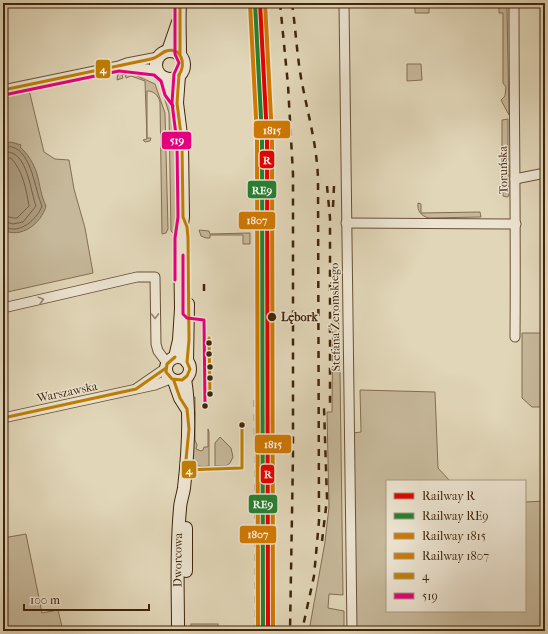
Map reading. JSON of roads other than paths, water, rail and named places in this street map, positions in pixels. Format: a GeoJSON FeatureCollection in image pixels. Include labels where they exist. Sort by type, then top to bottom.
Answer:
{"type":"FeatureCollection","features":[{"type":"Feature","properties":{"kind":"street"},"geometry":{"type":"LineString","coordinates":[[174,52],[180,3]]}},
{"type":"Feature","properties":{"kind":"street","name":"Stefana Żeromskiego"},"geometry":{"type":"LineString","coordinates":[[344,3],[352,631]]}},
{"type":"Feature","properties":{"kind":"street","name":"Toruńska"},"geometry":{"type":"LineString","coordinates":[[514,3],[516,224],[515,337]]}},
{"type":"Feature","properties":{"kind":"street"},"geometry":{"type":"LineString","coordinates":[[173,371],[179,340],[181,309],[180,238],[183,217],[182,143],[177,103],[179,75],[184,67],[184,63],[174,52],[163,52],[158,57],[156,62],[170,93],[177,103]]}},
{"type":"Feature","properties":{"kind":"street"},"geometry":{"type":"LineString","coordinates":[[3,90],[158,57]]}},
{"type":"Feature","properties":{"kind":"street"},"geometry":{"type":"LineString","coordinates":[[119,66],[161,74],[172,78],[179,75]]}},
{"type":"Feature","properties":{"kind":"street"},"geometry":{"type":"LineString","coordinates":[[515,179],[545,173]]}},
{"type":"Feature","properties":{"kind":"street"},"geometry":{"type":"LineString","coordinates":[[173,371],[188,376],[190,369],[187,362],[189,344],[188,238],[183,217]]}},
{"type":"Feature","properties":{"kind":"street"},"geometry":{"type":"LineString","coordinates":[[346,223],[516,224]]}},
{"type":"Feature","properties":{"kind":"street","name":"Dworcowa"},"geometry":{"type":"LineString","coordinates":[[3,308],[137,277],[155,277],[156,344],[158,351],[173,371],[180,398],[187,410],[189,429],[184,489],[180,507],[178,531],[178,631]]}},
{"type":"Feature","properties":{"kind":"street"},"geometry":{"type":"LineString","coordinates":[[173,371],[184,359],[187,362]]}},
{"type":"Feature","properties":{"kind":"street","name":"Warszawska"},"geometry":{"type":"LineString","coordinates":[[3,418],[136,389],[173,371]]}},
{"type":"Feature","properties":{"kind":"street","name":"Dworcowa"},"geometry":{"type":"LineString","coordinates":[[184,489],[186,507],[186,631]]}},
{"type":"Feature","properties":{"kind":"water"},"geometry":{"type":"Polygon","coordinates":[[[11,142],[21,145],[20,147],[32,163],[37,174],[46,206],[40,219],[35,224],[17,233],[3,230],[3,144],[11,142]]]}},
{"type":"Feature","properties":{"kind":"railway"},"geometry":{"type":"LineString","coordinates":[[253,3],[257,71]]}},
{"type":"Feature","properties":{"kind":"railway"},"geometry":{"type":"LineString","coordinates":[[280,3],[288,85],[293,174],[293,456],[290,631]]}},
{"type":"Feature","properties":{"kind":"railway"},"geometry":{"type":"LineString","coordinates":[[292,3],[299,67],[314,144],[318,179],[319,521],[314,576],[302,631]]}},
{"type":"Feature","properties":{"kind":"railway"},"geometry":{"type":"LineString","coordinates":[[327,186],[330,218],[330,407]]}},
{"type":"Feature","properties":{"kind":"railway"},"geometry":{"type":"LineString","coordinates":[[333,207],[334,186]]}},
{"type":"Feature","properties":{"kind":"railway"},"geometry":{"type":"LineString","coordinates":[[204,282],[204,291]]}},
{"type":"Feature","properties":{"kind":"railway"},"geometry":{"type":"LineString","coordinates":[[256,631],[255,400],[261,322]]}},
{"type":"Feature","properties":{"kind":"railway"},"geometry":{"type":"LineString","coordinates":[[322,541],[327,499],[324,408]]}},
{"type":"Feature","properties":{"kind":"rail line","name":"RE9"},"geometry":{"type":"LineString","coordinates":[[255,3],[262,137],[263,631]]}},
{"type":"Feature","properties":{"kind":"rail line","name":"R"},"geometry":{"type":"LineString","coordinates":[[260,3],[267,137],[268,631]]}},
{"type":"Feature","properties":{"kind":"rail line","name":"1815"},"geometry":{"type":"LineString","coordinates":[[265,3],[272,137],[273,631]]}},
{"type":"Feature","properties":{"kind":"rail line","name":"1807"},"geometry":{"type":"LineString","coordinates":[[250,4],[257,137],[258,631]]}},
{"type":"Feature","properties":{"kind":"place","name":"Lębork"},"geometry":{"type":"Point","coordinates":[272,317]}}]}
